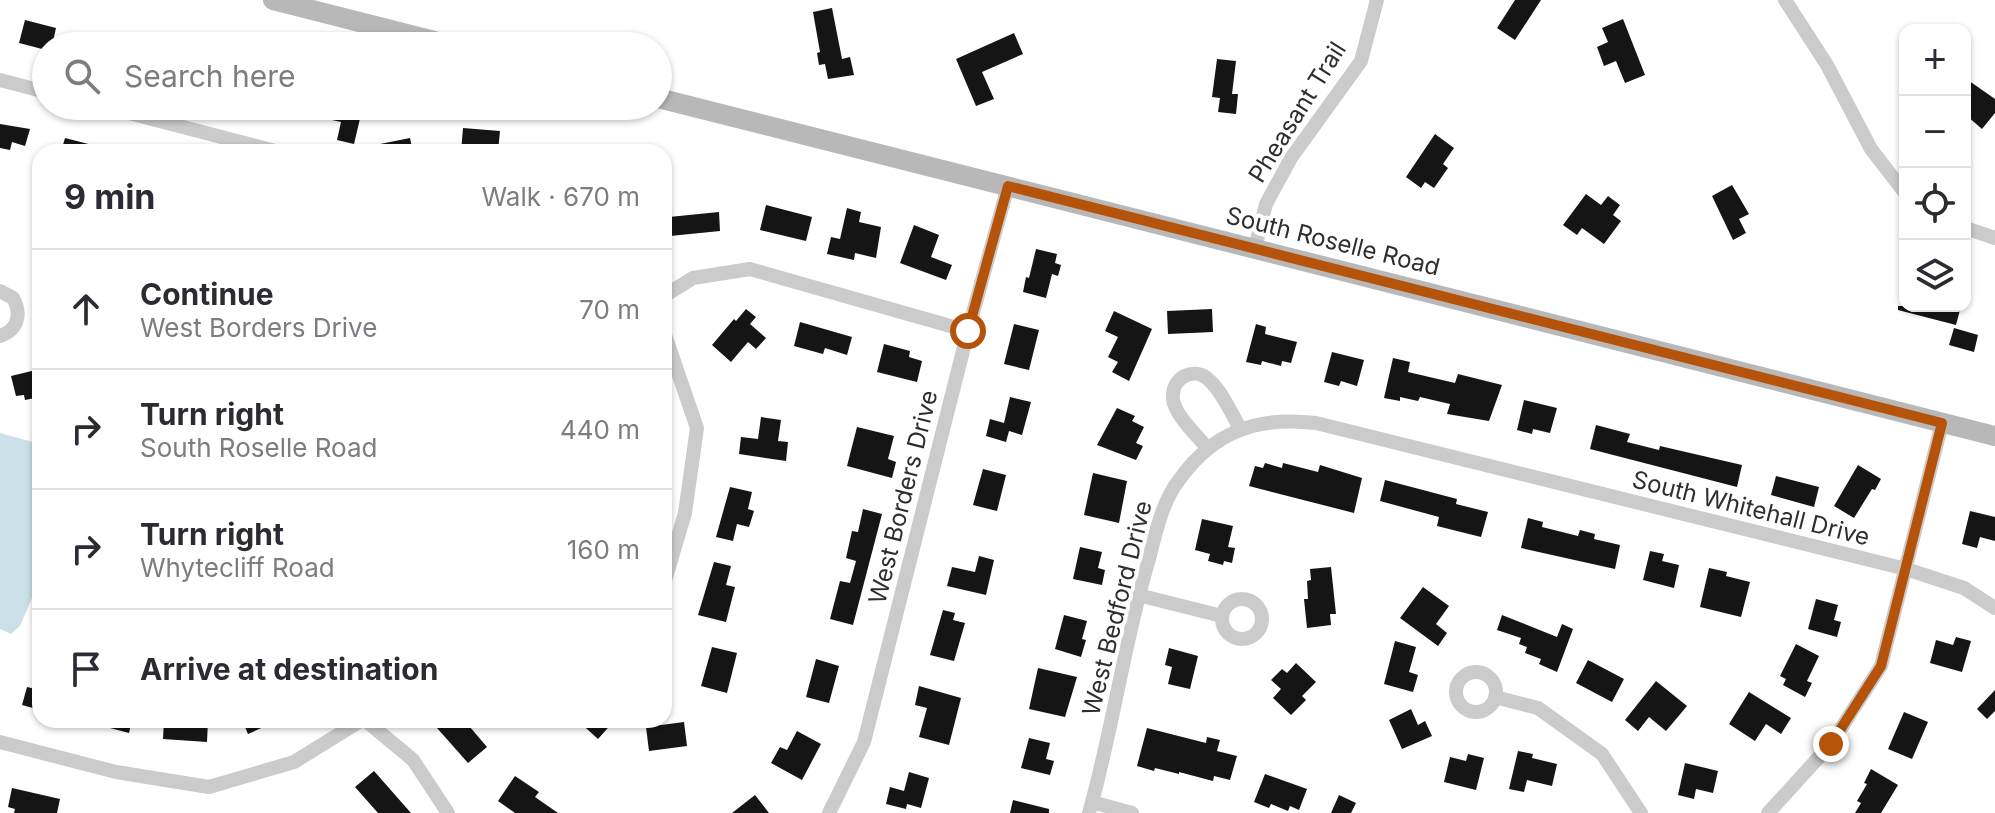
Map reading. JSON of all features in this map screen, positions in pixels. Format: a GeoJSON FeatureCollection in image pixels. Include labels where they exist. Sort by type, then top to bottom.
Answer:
{"type":"FeatureCollection","features":[{"type":"Feature","properties":{"kind":"main road"},"geometry":{"type":"LineString","coordinates":[[273,0],[399,32]]}},
{"type":"Feature","properties":{"kind":"main road","name":"South Roselle Road"},"geometry":{"type":"LineString","coordinates":[[672,102],[1995,436]]}},
{"type":"Feature","properties":{"kind":"street","name":"Pheasant Trail"},"geometry":{"type":"LineString","coordinates":[[1255,248],[1266,204],[1291,158],[1361,61],[1377,0]]}},
{"type":"Feature","properties":{"kind":"street"},"geometry":{"type":"LineString","coordinates":[[1785,0],[1827,65],[1871,149],[1899,185]]}},
{"type":"Feature","properties":{"kind":"street"},"geometry":{"type":"LineString","coordinates":[[0,80],[32,88]]}},
{"type":"Feature","properties":{"kind":"street"},"geometry":{"type":"LineString","coordinates":[[156,120],[248,144]]}},
{"type":"Feature","properties":{"kind":"street","name":"West Borders Drive"},"geometry":{"type":"LineString","coordinates":[[829,813],[864,742],[1008,186]]}},
{"type":"Feature","properties":{"kind":"street"},"geometry":{"type":"LineString","coordinates":[[1971,230],[1995,238]]}},
{"type":"Feature","properties":{"kind":"street"},"geometry":{"type":"LineString","coordinates":[[672,291],[693,278],[750,269],[968,331]]}},
{"type":"Feature","properties":{"kind":"street"},"geometry":{"type":"LineString","coordinates":[[0,291],[13,298],[19,315],[14,328],[0,336]]}},
{"type":"Feature","properties":{"kind":"street"},"geometry":{"type":"LineString","coordinates":[[672,355],[697,428],[685,513],[672,557]]}},
{"type":"Feature","properties":{"kind":"street"},"geometry":{"type":"LineString","coordinates":[[1208,449],[1173,400],[1176,384],[1182,376],[1192,372],[1202,374],[1211,381],[1240,428]]}},
{"type":"Feature","properties":{"kind":"street","name":"South Whitehall Drive"},"geometry":{"type":"LineString","coordinates":[[1240,428],[1268,421],[1316,423],[1906,569],[1964,588],[1995,608]]}},
{"type":"Feature","properties":{"kind":"street"},"geometry":{"type":"LineString","coordinates":[[1768,813],[1831,744],[1881,666],[1942,423]]}},
{"type":"Feature","properties":{"kind":"street","name":"West Bedford Drive"},"geometry":{"type":"LineString","coordinates":[[1091,807],[1138,595],[1169,494],[1197,458],[1240,428]]}},
{"type":"Feature","properties":{"kind":"street"},"geometry":{"type":"LineString","coordinates":[[1138,595],[1222,616]]}},
{"type":"Feature","properties":{"kind":"street"},"geometry":{"type":"LineString","coordinates":[[1495,697],[1538,708],[1602,754],[1641,813]]}},
{"type":"Feature","properties":{"kind":"street"},"geometry":{"type":"LineString","coordinates":[[0,742],[116,772],[209,787],[294,762],[351,728]]}},
{"type":"Feature","properties":{"kind":"street"},"geometry":{"type":"LineString","coordinates":[[374,728],[413,760],[448,813]]}},
{"type":"Feature","properties":{"kind":"street"},"geometry":{"type":"LineString","coordinates":[[1091,807],[1132,813]]}},
{"type":"Feature","properties":{"kind":"water"},"geometry":{"type":"Polygon","coordinates":[[[0,433],[32,442],[32,598],[20,626],[11,634],[0,629],[0,433]]]}},
{"type":"Feature","properties":{"kind":"building"},"geometry":{"type":"Polygon","coordinates":[[[1515,0],[1541,0],[1515,40],[1497,28],[1515,0]]]}},
{"type":"Feature","properties":{"kind":"building"},"geometry":{"type":"Polygon","coordinates":[[[832,8],[842,59],[850,57],[854,75],[828,79],[825,64],[819,65],[817,53],[820,52],[813,12],[832,8]]]}},
{"type":"Feature","properties":{"kind":"building"},"geometry":{"type":"Polygon","coordinates":[[[1623,19],[1645,75],[1625,83],[1616,61],[1604,66],[1597,47],[1608,42],[1602,28],[1623,19]]]}},
{"type":"Feature","properties":{"kind":"building"},"geometry":{"type":"Polygon","coordinates":[[[25,20],[56,28],[55,32],[32,32],[32,46],[19,43],[25,20]]]}},
{"type":"Feature","properties":{"kind":"building"},"geometry":{"type":"Polygon","coordinates":[[[1014,33],[1023,54],[982,72],[994,99],[976,106],[956,59],[1014,33]]]}},
{"type":"Feature","properties":{"kind":"building"},"geometry":{"type":"Polygon","coordinates":[[[1217,59],[1236,61],[1232,94],[1238,94],[1236,114],[1218,112],[1220,98],[1212,97],[1217,59]]]}},
{"type":"Feature","properties":{"kind":"building"},"geometry":{"type":"Polygon","coordinates":[[[1971,82],[1995,99],[1995,113],[1982,129],[1971,119],[1971,82]]]}},
{"type":"Feature","properties":{"kind":"building"},"geometry":{"type":"Polygon","coordinates":[[[332,120],[360,120],[354,144],[337,140],[341,122],[332,120]]]}},
{"type":"Feature","properties":{"kind":"building"},"geometry":{"type":"Polygon","coordinates":[[[0,124],[30,129],[25,146],[12,142],[10,150],[0,148],[0,124]]]}},
{"type":"Feature","properties":{"kind":"building"},"geometry":{"type":"Polygon","coordinates":[[[463,128],[500,131],[499,144],[462,144],[463,128]]]}},
{"type":"Feature","properties":{"kind":"building"},"geometry":{"type":"Polygon","coordinates":[[[1435,134],[1454,148],[1443,164],[1448,168],[1434,188],[1425,182],[1421,188],[1406,177],[1435,134]]]}},
{"type":"Feature","properties":{"kind":"building"},"geometry":{"type":"Polygon","coordinates":[[[65,138],[88,144],[63,144],[65,138]]]}},
{"type":"Feature","properties":{"kind":"building"},"geometry":{"type":"Polygon","coordinates":[[[410,138],[411,144],[380,144],[410,138]]]}},
{"type":"Feature","properties":{"kind":"building"},"geometry":{"type":"Polygon","coordinates":[[[1732,185],[1749,214],[1739,219],[1746,233],[1733,240],[1712,196],[1732,185]]]}},
{"type":"Feature","properties":{"kind":"building"},"geometry":{"type":"Polygon","coordinates":[[[1586,194],[1601,205],[1608,196],[1620,205],[1613,215],[1621,221],[1604,244],[1582,228],[1577,235],[1563,225],[1586,194]]]}},
{"type":"Feature","properties":{"kind":"building"},"geometry":{"type":"Polygon","coordinates":[[[766,205],[812,217],[806,241],[760,230],[766,205]]]}},
{"type":"Feature","properties":{"kind":"building"},"geometry":{"type":"Polygon","coordinates":[[[847,208],[861,212],[859,222],[881,227],[876,258],[855,253],[854,260],[827,254],[831,237],[840,239],[847,208]]]}},
{"type":"Feature","properties":{"kind":"building"},"geometry":{"type":"Polygon","coordinates":[[[719,212],[720,231],[672,236],[672,217],[719,212]]]}},
{"type":"Feature","properties":{"kind":"building"},"geometry":{"type":"Polygon","coordinates":[[[914,225],[939,235],[931,257],[952,265],[946,280],[900,263],[914,225]]]}},
{"type":"Feature","properties":{"kind":"building"},"geometry":{"type":"Polygon","coordinates":[[[1036,249],[1057,254],[1055,263],[1061,265],[1058,276],[1052,274],[1046,298],[1023,292],[1036,249]]]}},
{"type":"Feature","properties":{"kind":"building"},"geometry":{"type":"Polygon","coordinates":[[[746,309],[756,317],[750,324],[766,338],[756,349],[748,342],[731,362],[712,345],[746,309]]]}},
{"type":"Feature","properties":{"kind":"building"},"geometry":{"type":"Polygon","coordinates":[[[1212,309],[1213,332],[1168,334],[1167,311],[1212,309]]]}},
{"type":"Feature","properties":{"kind":"building"},"geometry":{"type":"Polygon","coordinates":[[[1114,311],[1152,329],[1129,381],[1112,372],[1118,362],[1108,357],[1118,337],[1105,331],[1114,311]]]}},
{"type":"Feature","properties":{"kind":"building"},"geometry":{"type":"Polygon","coordinates":[[[1906,312],[1959,312],[1956,325],[1906,312]]]}},
{"type":"Feature","properties":{"kind":"building"},"geometry":{"type":"Polygon","coordinates":[[[800,322],[852,337],[847,355],[825,348],[823,354],[794,346],[800,322]]]}},
{"type":"Feature","properties":{"kind":"building"},"geometry":{"type":"Polygon","coordinates":[[[1014,324],[1039,330],[1029,370],[1004,364],[1014,324]]]}},
{"type":"Feature","properties":{"kind":"building"},"geometry":{"type":"Polygon","coordinates":[[[1256,324],[1266,327],[1265,334],[1297,342],[1291,363],[1282,361],[1281,366],[1262,361],[1261,365],[1246,362],[1256,324]]]}},
{"type":"Feature","properties":{"kind":"building"},"geometry":{"type":"Polygon","coordinates":[[[1954,328],[1978,335],[1974,352],[1949,345],[1954,328]]]}},
{"type":"Feature","properties":{"kind":"building"},"geometry":{"type":"Polygon","coordinates":[[[884,344],[910,351],[909,357],[922,361],[917,382],[877,372],[884,344]]]}},
{"type":"Feature","properties":{"kind":"building"},"geometry":{"type":"Polygon","coordinates":[[[1332,352],[1364,360],[1357,386],[1341,381],[1339,386],[1324,382],[1332,352]]]}},
{"type":"Feature","properties":{"kind":"building"},"geometry":{"type":"Polygon","coordinates":[[[1393,358],[1410,362],[1408,372],[1455,383],[1458,374],[1502,385],[1489,421],[1447,414],[1450,404],[1420,397],[1418,401],[1400,397],[1400,401],[1384,398],[1393,358]]]}},
{"type":"Feature","properties":{"kind":"building"},"geometry":{"type":"Polygon","coordinates":[[[32,371],[32,399],[25,400],[24,395],[16,396],[11,376],[32,371]]]}},
{"type":"Feature","properties":{"kind":"building"},"geometry":{"type":"Polygon","coordinates":[[[1010,397],[1031,402],[1022,435],[1009,431],[1006,442],[986,436],[990,419],[1004,423],[1010,397]]]}},
{"type":"Feature","properties":{"kind":"building"},"geometry":{"type":"Polygon","coordinates":[[[1524,400],[1557,408],[1550,433],[1533,429],[1532,434],[1517,430],[1524,400]]]}},
{"type":"Feature","properties":{"kind":"building"},"geometry":{"type":"Polygon","coordinates":[[[1117,408],[1135,416],[1132,421],[1144,427],[1136,443],[1143,446],[1136,460],[1097,445],[1117,408]]]}},
{"type":"Feature","properties":{"kind":"building"},"geometry":{"type":"Polygon","coordinates":[[[761,417],[781,420],[778,441],[788,442],[786,461],[739,454],[741,437],[758,439],[761,417]]]}},
{"type":"Feature","properties":{"kind":"building"},"geometry":{"type":"Polygon","coordinates":[[[1596,425],[1630,434],[1627,442],[1659,450],[1660,446],[1742,465],[1737,487],[1590,449],[1596,425]]]}},
{"type":"Feature","properties":{"kind":"building"},"geometry":{"type":"Polygon","coordinates":[[[857,427],[894,436],[888,459],[896,462],[892,478],[847,466],[857,427]]]}},
{"type":"Feature","properties":{"kind":"building"},"geometry":{"type":"Polygon","coordinates":[[[1265,463],[1282,468],[1283,463],[1318,472],[1320,465],[1362,478],[1354,513],[1249,486],[1255,466],[1263,468],[1265,463]]]}},
{"type":"Feature","properties":{"kind":"building"},"geometry":{"type":"Polygon","coordinates":[[[1858,465],[1881,479],[1854,518],[1834,506],[1858,465]]]}},
{"type":"Feature","properties":{"kind":"building"},"geometry":{"type":"Polygon","coordinates":[[[983,469],[1006,475],[997,511],[973,505],[983,469]]]}},
{"type":"Feature","properties":{"kind":"building"},"geometry":{"type":"Polygon","coordinates":[[[1093,473],[1127,481],[1119,523],[1084,515],[1093,473]]]}},
{"type":"Feature","properties":{"kind":"building"},"geometry":{"type":"Polygon","coordinates":[[[1776,476],[1819,487],[1814,507],[1771,495],[1776,476]]]}},
{"type":"Feature","properties":{"kind":"building"},"geometry":{"type":"Polygon","coordinates":[[[1385,480],[1457,499],[1456,504],[1488,512],[1481,537],[1437,526],[1439,517],[1380,501],[1385,480]]]}},
{"type":"Feature","properties":{"kind":"building"},"geometry":{"type":"Polygon","coordinates":[[[730,487],[752,492],[748,509],[754,511],[749,527],[737,524],[733,541],[716,537],[730,487]]]}},
{"type":"Feature","properties":{"kind":"building"},"geometry":{"type":"Polygon","coordinates":[[[863,509],[882,514],[853,625],[830,619],[840,581],[850,583],[856,561],[846,558],[852,531],[858,532],[863,509]]]}},
{"type":"Feature","properties":{"kind":"building"},"geometry":{"type":"Polygon","coordinates":[[[1970,511],[1995,517],[1995,541],[1980,537],[1977,548],[1962,544],[1970,511]]]}},
{"type":"Feature","properties":{"kind":"building"},"geometry":{"type":"Polygon","coordinates":[[[1528,518],[1543,522],[1542,527],[1578,536],[1580,530],[1595,534],[1594,539],[1620,545],[1615,569],[1521,548],[1528,518]]]}},
{"type":"Feature","properties":{"kind":"building"},"geometry":{"type":"Polygon","coordinates":[[[1202,519],[1233,526],[1228,547],[1235,548],[1232,563],[1224,561],[1223,565],[1208,561],[1210,554],[1195,550],[1202,519]]]}},
{"type":"Feature","properties":{"kind":"building"},"geometry":{"type":"Polygon","coordinates":[[[1080,547],[1102,552],[1098,568],[1105,570],[1102,585],[1073,579],[1080,547]]]}},
{"type":"Feature","properties":{"kind":"building"},"geometry":{"type":"Polygon","coordinates":[[[1650,551],[1664,554],[1662,561],[1679,565],[1674,588],[1643,580],[1650,551]]]}},
{"type":"Feature","properties":{"kind":"building"},"geometry":{"type":"Polygon","coordinates":[[[979,556],[994,560],[986,595],[947,586],[952,567],[975,572],[979,556]]]}},
{"type":"Feature","properties":{"kind":"building"},"geometry":{"type":"Polygon","coordinates":[[[714,562],[731,566],[726,585],[735,587],[726,622],[698,615],[714,562]]]}},
{"type":"Feature","properties":{"kind":"building"},"geometry":{"type":"Polygon","coordinates":[[[1331,567],[1336,614],[1330,614],[1331,625],[1307,628],[1304,599],[1308,599],[1310,569],[1331,567]]]}},
{"type":"Feature","properties":{"kind":"building"},"geometry":{"type":"Polygon","coordinates":[[[1709,568],[1750,582],[1741,617],[1700,607],[1709,568]]]}},
{"type":"Feature","properties":{"kind":"building"},"geometry":{"type":"Polygon","coordinates":[[[1423,587],[1449,606],[1436,624],[1447,633],[1438,646],[1400,618],[1423,587]]]}},
{"type":"Feature","properties":{"kind":"building"},"geometry":{"type":"Polygon","coordinates":[[[1816,599],[1838,605],[1834,620],[1841,622],[1837,637],[1808,629],[1816,599]]]}},
{"type":"Feature","properties":{"kind":"building"},"geometry":{"type":"Polygon","coordinates":[[[943,610],[955,613],[953,620],[965,623],[954,661],[930,655],[943,610]]]}},
{"type":"Feature","properties":{"kind":"building"},"geometry":{"type":"Polygon","coordinates":[[[1064,615],[1087,621],[1081,657],[1055,649],[1064,615]]]}},
{"type":"Feature","properties":{"kind":"building"},"geometry":{"type":"Polygon","coordinates":[[[1502,615],[1557,637],[1562,624],[1573,629],[1557,672],[1539,664],[1541,659],[1525,653],[1527,647],[1519,644],[1521,638],[1497,630],[1502,615]]]}},
{"type":"Feature","properties":{"kind":"building"},"geometry":{"type":"Polygon","coordinates":[[[1956,637],[1971,641],[1962,672],[1930,663],[1936,640],[1953,645],[1956,637]]]}},
{"type":"Feature","properties":{"kind":"building"},"geometry":{"type":"Polygon","coordinates":[[[1395,641],[1416,647],[1409,672],[1418,675],[1413,692],[1384,684],[1395,641]]]}},
{"type":"Feature","properties":{"kind":"building"},"geometry":{"type":"Polygon","coordinates":[[[1796,644],[1819,656],[1807,681],[1812,683],[1805,697],[1783,685],[1786,679],[1780,676],[1796,644]]]}},
{"type":"Feature","properties":{"kind":"building"},"geometry":{"type":"Polygon","coordinates":[[[712,647],[737,653],[727,693],[701,686],[712,647]]]}},
{"type":"Feature","properties":{"kind":"building"},"geometry":{"type":"Polygon","coordinates":[[[1169,648],[1198,656],[1190,689],[1168,684],[1172,667],[1165,665],[1169,648]]]}},
{"type":"Feature","properties":{"kind":"building"},"geometry":{"type":"Polygon","coordinates":[[[816,659],[839,666],[829,703],[806,697],[816,659]]]}},
{"type":"Feature","properties":{"kind":"building"},"geometry":{"type":"Polygon","coordinates":[[[1588,660],[1624,679],[1612,702],[1576,683],[1588,660]]]}},
{"type":"Feature","properties":{"kind":"building"},"geometry":{"type":"Polygon","coordinates":[[[1296,663],[1316,682],[1302,696],[1306,700],[1291,715],[1273,698],[1281,689],[1271,680],[1282,669],[1287,673],[1296,663]]]}},
{"type":"Feature","properties":{"kind":"building"},"geometry":{"type":"Polygon","coordinates":[[[1038,668],[1077,677],[1065,717],[1029,709],[1038,668]]]}},
{"type":"Feature","properties":{"kind":"building"},"geometry":{"type":"Polygon","coordinates":[[[1656,681],[1687,706],[1666,731],[1649,717],[1638,731],[1625,720],[1656,681]]]}},
{"type":"Feature","properties":{"kind":"building"},"geometry":{"type":"Polygon","coordinates":[[[919,686],[961,698],[949,745],[919,737],[927,708],[915,705],[919,686]]]}},
{"type":"Feature","properties":{"kind":"building"},"geometry":{"type":"Polygon","coordinates":[[[27,687],[32,688],[32,708],[22,705],[27,687]]]}},
{"type":"Feature","properties":{"kind":"building"},"geometry":{"type":"Polygon","coordinates":[[[1995,690],[1995,711],[1987,719],[1977,709],[1995,690]]]}},
{"type":"Feature","properties":{"kind":"building"},"geometry":{"type":"Polygon","coordinates":[[[1749,692],[1791,718],[1781,734],[1766,724],[1755,741],[1729,724],[1749,692]]]}},
{"type":"Feature","properties":{"kind":"building"},"geometry":{"type":"Polygon","coordinates":[[[1411,709],[1418,725],[1425,721],[1432,736],[1402,749],[1389,720],[1411,709]]]}},
{"type":"Feature","properties":{"kind":"building"},"geometry":{"type":"Polygon","coordinates":[[[1904,712],[1928,722],[1912,759],[1888,749],[1904,712]]]}},
{"type":"Feature","properties":{"kind":"building"},"geometry":{"type":"Polygon","coordinates":[[[684,722],[687,746],[649,751],[646,728],[672,728],[672,724],[684,722]]]}},
{"type":"Feature","properties":{"kind":"building"},"geometry":{"type":"Polygon","coordinates":[[[110,728],[130,728],[129,733],[110,728]]]}},
{"type":"Feature","properties":{"kind":"building"},"geometry":{"type":"Polygon","coordinates":[[[164,728],[208,728],[207,742],[163,739],[164,728]]]}},
{"type":"Feature","properties":{"kind":"building"},"geometry":{"type":"Polygon","coordinates":[[[245,728],[261,728],[248,734],[245,728]]]}},
{"type":"Feature","properties":{"kind":"building"},"geometry":{"type":"Polygon","coordinates":[[[437,728],[471,728],[487,747],[468,763],[437,728]]]}},
{"type":"Feature","properties":{"kind":"building"},"geometry":{"type":"Polygon","coordinates":[[[586,728],[608,728],[598,739],[586,728]]]}},
{"type":"Feature","properties":{"kind":"building"},"geometry":{"type":"Polygon","coordinates":[[[1147,728],[1206,743],[1207,737],[1220,740],[1217,751],[1237,756],[1230,780],[1214,776],[1213,781],[1137,766],[1147,728]]]}},
{"type":"Feature","properties":{"kind":"building"},"geometry":{"type":"Polygon","coordinates":[[[797,731],[821,744],[802,780],[771,763],[780,747],[787,750],[797,731]]]}},
{"type":"Feature","properties":{"kind":"building"},"geometry":{"type":"Polygon","coordinates":[[[1029,738],[1050,743],[1046,759],[1054,761],[1050,775],[1021,768],[1029,738]]]}},
{"type":"Feature","properties":{"kind":"building"},"geometry":{"type":"Polygon","coordinates":[[[1518,751],[1557,764],[1552,786],[1527,780],[1524,792],[1509,789],[1518,751]]]}},
{"type":"Feature","properties":{"kind":"building"},"geometry":{"type":"Polygon","coordinates":[[[1468,754],[1484,758],[1476,790],[1444,782],[1450,757],[1466,761],[1468,754]]]}},
{"type":"Feature","properties":{"kind":"building"},"geometry":{"type":"Polygon","coordinates":[[[1685,763],[1718,771],[1713,793],[1696,789],[1694,799],[1678,795],[1685,763]]]}},
{"type":"Feature","properties":{"kind":"building"},"geometry":{"type":"Polygon","coordinates":[[[1871,769],[1898,785],[1881,813],[1855,813],[1861,803],[1857,801],[1871,769]]]}},
{"type":"Feature","properties":{"kind":"building"},"geometry":{"type":"Polygon","coordinates":[[[374,771],[411,813],[378,813],[355,787],[374,771]]]}},
{"type":"Feature","properties":{"kind":"building"},"geometry":{"type":"Polygon","coordinates":[[[909,772],[929,778],[921,808],[907,804],[906,809],[886,804],[890,787],[904,791],[909,772]]]}},
{"type":"Feature","properties":{"kind":"building"},"geometry":{"type":"Polygon","coordinates":[[[1265,774],[1307,789],[1299,810],[1290,806],[1288,811],[1271,804],[1269,808],[1254,802],[1265,774]]]}},
{"type":"Feature","properties":{"kind":"building"},"geometry":{"type":"Polygon","coordinates":[[[515,776],[539,792],[535,797],[558,813],[515,813],[498,801],[515,776]]]}},
{"type":"Feature","properties":{"kind":"building"},"geometry":{"type":"Polygon","coordinates":[[[12,788],[60,799],[57,813],[14,813],[15,809],[8,807],[12,788]]]}},
{"type":"Feature","properties":{"kind":"building"},"geometry":{"type":"Polygon","coordinates":[[[755,795],[769,813],[732,813],[755,795]]]}},
{"type":"Feature","properties":{"kind":"building"},"geometry":{"type":"Polygon","coordinates":[[[1339,795],[1356,803],[1351,813],[1331,813],[1339,795]]]}},
{"type":"Feature","properties":{"kind":"building"},"geometry":{"type":"Polygon","coordinates":[[[1013,800],[1049,809],[1049,813],[1010,813],[1013,800]]]}},
{"type":"Feature","properties":{"kind":"route"},"geometry":{"type":"LineString","coordinates":[[968,331],[1008,186],[1942,423],[1881,666],[1831,744]]}}]}
